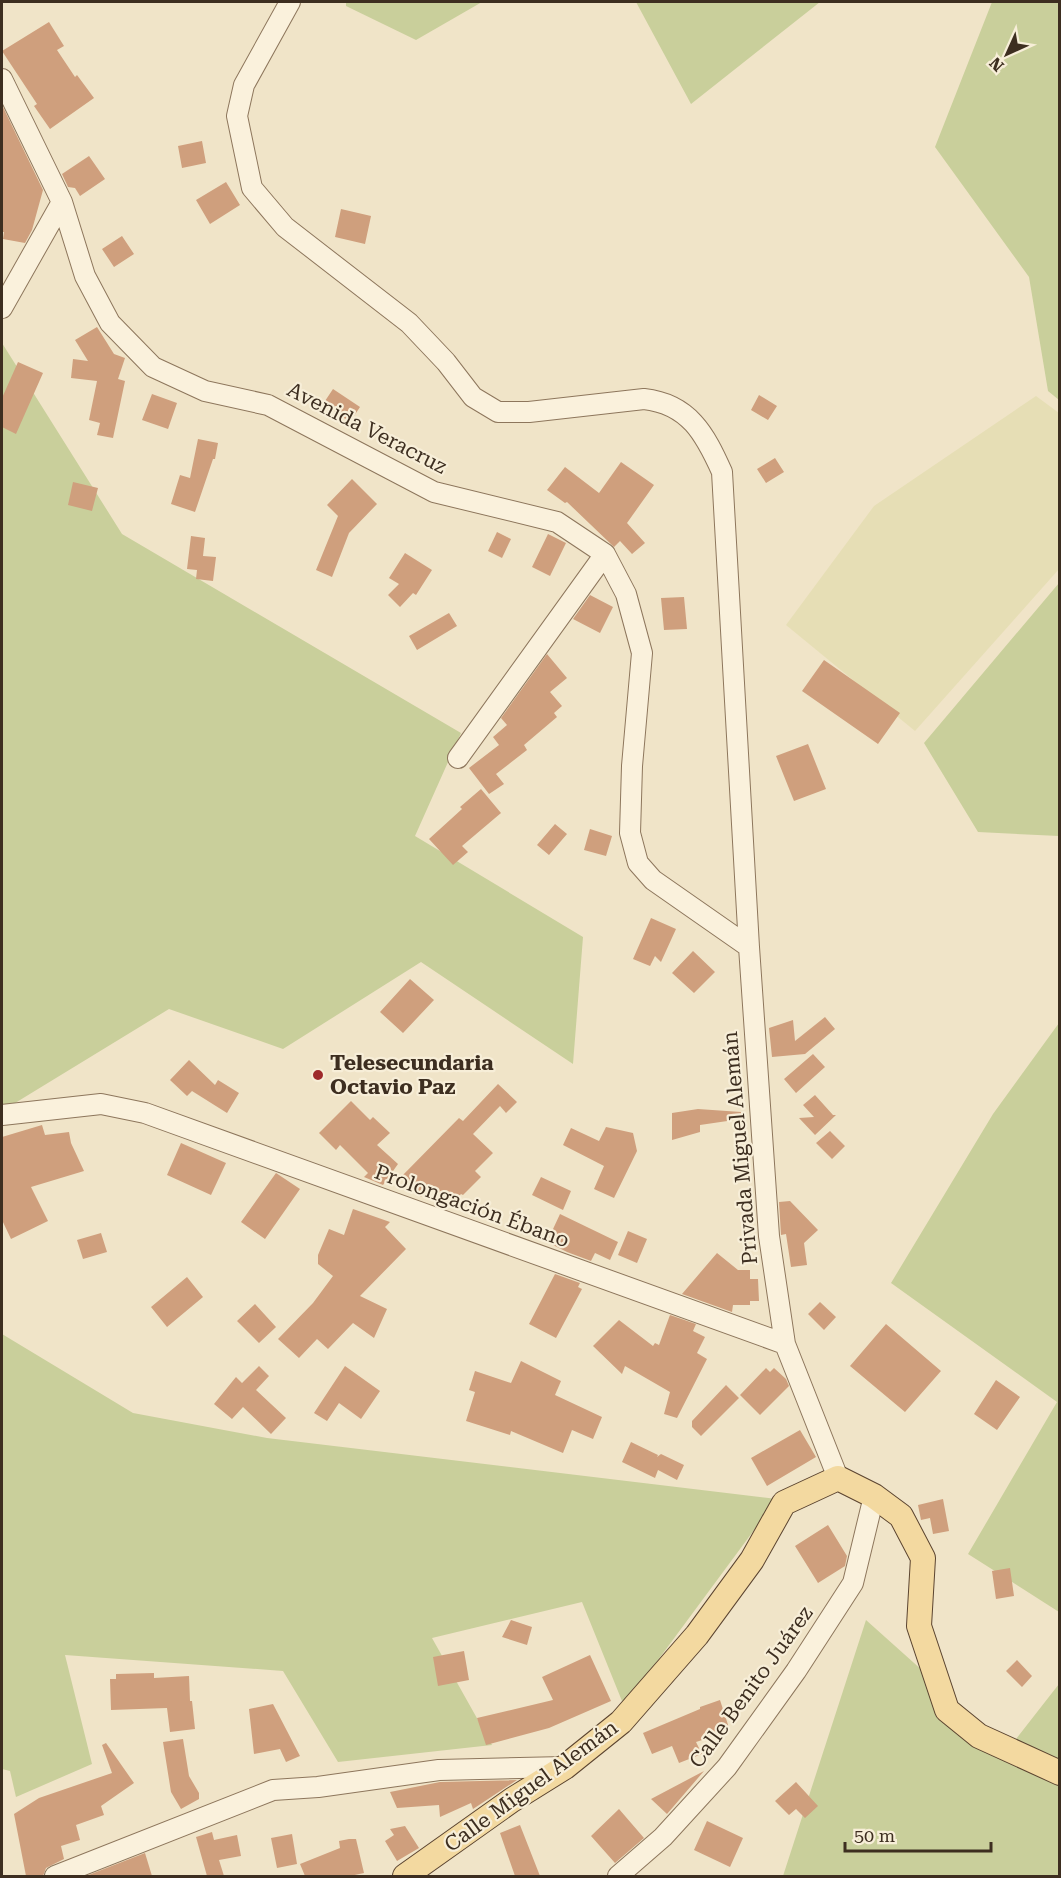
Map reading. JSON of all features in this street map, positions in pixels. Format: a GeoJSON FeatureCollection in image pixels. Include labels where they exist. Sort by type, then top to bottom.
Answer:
{"type":"FeatureCollection","features":[{"type":"Feature","properties":{"kind":"main road"},"geometry":{"type":"LineString","coordinates":[[838,1478],[874,1496],[901,1516],[923,1558],[919,1626],[947,1710],[979,1736],[1059,1773]]}},
{"type":"Feature","properties":{"kind":"main road","name":"Calle Miguel Alemán"},"geometry":{"type":"LineString","coordinates":[[405,1876],[512,1800],[565,1767],[621,1722],[697,1635],[752,1560],[784,1503],[838,1478]]}},
{"type":"Feature","properties":{"kind":"street","name":"Privada Miguel Alemán"},"geometry":{"type":"LineString","coordinates":[[290,2],[244,85],[237,116],[252,188],[285,227],[409,323],[446,362],[473,397],[498,412],[529,412],[644,399],[661,401],[693,421],[707,440],[722,472],[749,947],[769,1236],[785,1344]]}},
{"type":"Feature","properties":{"kind":"street","name":"Avenida Veracruz"},"geometry":{"type":"LineString","coordinates":[[2,79],[62,202],[86,276],[110,323],[153,367],[205,391],[268,405],[434,492],[557,522],[605,554],[626,594],[642,653],[632,766],[630,833],[638,863],[653,880],[749,947]]}},
{"type":"Feature","properties":{"kind":"street"},"geometry":{"type":"LineString","coordinates":[[2,308],[62,202]]}},
{"type":"Feature","properties":{"kind":"street"},"geometry":{"type":"LineString","coordinates":[[458,758],[605,554]]}},
{"type":"Feature","properties":{"kind":"street","name":"Prolongación Ébano"},"geometry":{"type":"LineString","coordinates":[[2,1115],[101,1104],[145,1113],[785,1344]]}},
{"type":"Feature","properties":{"kind":"street"},"geometry":{"type":"LineString","coordinates":[[785,1344],[838,1478]]}},
{"type":"Feature","properties":{"kind":"street","name":"Calle Benito Juárez"},"geometry":{"type":"LineString","coordinates":[[618,1876],[663,1837],[727,1767],[796,1671],[853,1583],[874,1496]]}},
{"type":"Feature","properties":{"kind":"street"},"geometry":{"type":"LineString","coordinates":[[55,1876],[273,1790],[318,1787],[439,1770],[565,1767]]}},
{"type":"Feature","properties":{"kind":"shaded area"},"geometry":{"type":"Polygon","coordinates":[[[1036,396],[1059,413],[1059,569],[915,731],[786,625],[874,506],[1036,396]]]}},
{"type":"Feature","properties":{"kind":"green space"},"geometry":{"type":"Polygon","coordinates":[[[346,2],[482,2],[416,40],[346,6],[346,2]]]}},
{"type":"Feature","properties":{"kind":"green space"},"geometry":{"type":"Polygon","coordinates":[[[636,2],[820,2],[691,104],[636,2]]]}},
{"type":"Feature","properties":{"kind":"green space"},"geometry":{"type":"Polygon","coordinates":[[[992,2],[1059,2],[1059,400],[1048,391],[1029,277],[935,147],[992,2]]]}},
{"type":"Feature","properties":{"kind":"green space"},"geometry":{"type":"Polygon","coordinates":[[[2,343],[122,534],[461,733],[415,836],[583,937],[573,1064],[421,962],[283,1049],[169,1009],[2,1111],[2,343]]]}},
{"type":"Feature","properties":{"kind":"green space"},"geometry":{"type":"Polygon","coordinates":[[[1059,583],[1059,836],[978,832],[924,743],[1059,583]]]}},
{"type":"Feature","properties":{"kind":"green space"},"geometry":{"type":"Polygon","coordinates":[[[1059,1023],[1059,1612],[968,1554],[1057,1402],[891,1283],[993,1114],[1059,1023]]]}},
{"type":"Feature","properties":{"kind":"green space"},"geometry":{"type":"Polygon","coordinates":[[[2,1334],[133,1413],[267,1438],[777,1499],[624,1706],[582,1602],[432,1638],[492,1745],[338,1762],[283,1671],[65,1655],[92,1764],[16,1797],[10,1771],[2,1769],[2,1334]]]}},
{"type":"Feature","properties":{"kind":"green space"},"geometry":{"type":"Polygon","coordinates":[[[866,1620],[1009,1748],[1059,1684],[1059,1876],[783,1876],[866,1620]]]}},
{"type":"Feature","properties":{"kind":"building"},"geometry":{"type":"Polygon","coordinates":[[[49,22],[64,46],[57,50],[75,77],[77,75],[94,98],[50,129],[34,106],[37,104],[2,51],[49,22]]]}},
{"type":"Feature","properties":{"kind":"building"},"geometry":{"type":"Polygon","coordinates":[[[2,105],[43,190],[32,230],[25,243],[3,239],[2,105]]]}},
{"type":"Feature","properties":{"kind":"building"},"geometry":{"type":"Polygon","coordinates":[[[202,141],[206,163],[182,168],[178,146],[202,141]]]}},
{"type":"Feature","properties":{"kind":"building"},"geometry":{"type":"Polygon","coordinates":[[[89,156],[105,179],[80,196],[75,188],[68,187],[62,174],[89,156]]]}},
{"type":"Feature","properties":{"kind":"building"},"geometry":{"type":"Polygon","coordinates":[[[226,182],[240,205],[210,224],[196,200],[226,182]]]}},
{"type":"Feature","properties":{"kind":"building"},"geometry":{"type":"Polygon","coordinates":[[[341,209],[371,216],[365,244],[335,237],[341,209]]]}},
{"type":"Feature","properties":{"kind":"building"},"geometry":{"type":"Polygon","coordinates":[[[122,236],[134,254],[114,267],[102,249],[122,236]]]}},
{"type":"Feature","properties":{"kind":"building"},"geometry":{"type":"Polygon","coordinates":[[[97,327],[114,354],[125,358],[118,379],[125,381],[113,438],[97,435],[100,423],[89,420],[97,381],[71,378],[73,359],[88,361],[75,340],[97,327]]]}},
{"type":"Feature","properties":{"kind":"building"},"geometry":{"type":"Polygon","coordinates":[[[18,362],[43,373],[16,434],[2,427],[2,398],[18,362]]]}},
{"type":"Feature","properties":{"kind":"building"},"geometry":{"type":"Polygon","coordinates":[[[333,389],[360,407],[350,422],[323,404],[333,389]]]}},
{"type":"Feature","properties":{"kind":"building"},"geometry":{"type":"Polygon","coordinates":[[[152,394],[177,403],[168,429],[142,420],[152,394]]]}},
{"type":"Feature","properties":{"kind":"building"},"geometry":{"type":"Polygon","coordinates":[[[759,395],[777,406],[768,420],[751,410],[759,395]]]}},
{"type":"Feature","properties":{"kind":"building"},"geometry":{"type":"Polygon","coordinates":[[[198,439],[218,443],[215,459],[213,459],[195,512],[171,504],[180,475],[190,478],[198,439]]]}},
{"type":"Feature","properties":{"kind":"building"},"geometry":{"type":"Polygon","coordinates":[[[775,458],[784,472],[766,483],[757,469],[775,458]]]}},
{"type":"Feature","properties":{"kind":"building"},"geometry":{"type":"Polygon","coordinates":[[[621,462],[654,485],[627,523],[645,543],[632,554],[620,541],[614,547],[567,502],[565,503],[547,490],[565,467],[599,493],[621,462]]]}},
{"type":"Feature","properties":{"kind":"building"},"geometry":{"type":"Polygon","coordinates":[[[352,479],[377,504],[349,533],[332,577],[316,570],[338,516],[327,505],[352,479]]]}},
{"type":"Feature","properties":{"kind":"building"},"geometry":{"type":"Polygon","coordinates":[[[73,482],[98,488],[92,511],[68,505],[73,482]]]}},
{"type":"Feature","properties":{"kind":"building"},"geometry":{"type":"Polygon","coordinates":[[[497,532],[511,539],[502,558],[488,551],[497,532]]]}},
{"type":"Feature","properties":{"kind":"building"},"geometry":{"type":"Polygon","coordinates":[[[548,534],[566,543],[550,576],[532,567],[548,534]]]}},
{"type":"Feature","properties":{"kind":"building"},"geometry":{"type":"Polygon","coordinates":[[[191,536],[205,538],[203,556],[216,557],[213,581],[196,579],[197,570],[187,569],[191,536]]]}},
{"type":"Feature","properties":{"kind":"building"},"geometry":{"type":"Polygon","coordinates":[[[405,553],[432,570],[416,595],[413,593],[400,607],[388,595],[399,584],[389,578],[405,553]]]}},
{"type":"Feature","properties":{"kind":"building"},"geometry":{"type":"Polygon","coordinates":[[[590,595],[613,607],[600,633],[573,619],[590,595]]]}},
{"type":"Feature","properties":{"kind":"building"},"geometry":{"type":"Polygon","coordinates":[[[684,597],[687,629],[664,630],[661,598],[684,597]]]}},
{"type":"Feature","properties":{"kind":"building"},"geometry":{"type":"Polygon","coordinates":[[[449,613],[457,626],[417,650],[409,636],[449,613]]]}},
{"type":"Feature","properties":{"kind":"building"},"geometry":{"type":"Polygon","coordinates":[[[547,654],[567,678],[550,692],[562,706],[554,713],[557,717],[524,745],[527,750],[496,774],[504,784],[489,794],[469,768],[499,745],[493,737],[507,725],[501,718],[547,654]]]}},
{"type":"Feature","properties":{"kind":"building"},"geometry":{"type":"Polygon","coordinates":[[[824,660],[900,713],[878,744],[802,691],[824,660]]]}},
{"type":"Feature","properties":{"kind":"building"},"geometry":{"type":"Polygon","coordinates":[[[808,744],[826,789],[794,801],[776,756],[808,744]]]}},
{"type":"Feature","properties":{"kind":"building"},"geometry":{"type":"Polygon","coordinates":[[[481,789],[501,813],[462,846],[468,852],[453,865],[429,839],[481,789]]]}},
{"type":"Feature","properties":{"kind":"building"},"geometry":{"type":"Polygon","coordinates":[[[555,824],[567,834],[549,855],[537,845],[555,824]]]}},
{"type":"Feature","properties":{"kind":"building"},"geometry":{"type":"Polygon","coordinates":[[[590,829],[612,836],[606,856],[584,850],[590,829]]]}},
{"type":"Feature","properties":{"kind":"building"},"geometry":{"type":"Polygon","coordinates":[[[651,918],[676,929],[661,962],[655,956],[650,966],[633,959],[651,918]]]}},
{"type":"Feature","properties":{"kind":"building"},"geometry":{"type":"Polygon","coordinates":[[[693,951],[715,972],[694,993],[672,973],[693,951]]]}},
{"type":"Feature","properties":{"kind":"building"},"geometry":{"type":"Polygon","coordinates":[[[410,979],[434,1000],[403,1033],[380,1012],[410,979]]]}},
{"type":"Feature","properties":{"kind":"building"},"geometry":{"type":"Polygon","coordinates":[[[825,1017],[835,1029],[805,1054],[772,1057],[769,1028],[793,1020],[795,1041],[825,1017]]]}},
{"type":"Feature","properties":{"kind":"building"},"geometry":{"type":"Polygon","coordinates":[[[813,1054],[825,1067],[796,1093],[784,1079],[813,1054]]]}},
{"type":"Feature","properties":{"kind":"building"},"geometry":{"type":"Polygon","coordinates":[[[189,1060],[215,1085],[218,1080],[239,1093],[227,1113],[192,1091],[187,1096],[170,1080],[189,1060]]]}},
{"type":"Feature","properties":{"kind":"building"},"geometry":{"type":"Polygon","coordinates":[[[498,1084],[517,1102],[506,1113],[500,1106],[473,1134],[493,1153],[475,1171],[481,1177],[450,1205],[431,1186],[421,1197],[401,1177],[459,1118],[463,1121],[498,1084]]]}},
{"type":"Feature","properties":{"kind":"building"},"geometry":{"type":"Polygon","coordinates":[[[815,1095],[833,1115],[836,1115],[815,1135],[799,1118],[814,1117],[803,1105],[815,1095]]]}},
{"type":"Feature","properties":{"kind":"building"},"geometry":{"type":"Polygon","coordinates":[[[351,1101],[370,1120],[373,1117],[390,1133],[377,1145],[398,1164],[383,1185],[364,1177],[368,1173],[340,1145],[336,1150],[319,1133],[351,1101]]]}},
{"type":"Feature","properties":{"kind":"building"},"geometry":{"type":"Polygon","coordinates":[[[698,1109],[741,1112],[741,1119],[700,1125],[700,1132],[672,1140],[672,1113],[698,1109]]]}},
{"type":"Feature","properties":{"kind":"building"},"geometry":{"type":"Polygon","coordinates":[[[42,1125],[45,1135],[69,1132],[71,1143],[84,1171],[31,1187],[48,1221],[11,1239],[2,1220],[2,1137],[42,1125]]]}},
{"type":"Feature","properties":{"kind":"building"},"geometry":{"type":"Polygon","coordinates":[[[606,1127],[633,1133],[637,1151],[614,1198],[594,1189],[604,1166],[563,1145],[571,1128],[599,1141],[606,1127]]]}},
{"type":"Feature","properties":{"kind":"building"},"geometry":{"type":"Polygon","coordinates":[[[830,1131],[845,1146],[832,1159],[816,1143],[830,1131]]]}},
{"type":"Feature","properties":{"kind":"building"},"geometry":{"type":"Polygon","coordinates":[[[181,1143],[226,1163],[211,1195],[167,1175],[181,1143]]]}},
{"type":"Feature","properties":{"kind":"building"},"geometry":{"type":"Polygon","coordinates":[[[276,1173],[300,1189],[265,1239],[241,1222],[276,1173]]]}},
{"type":"Feature","properties":{"kind":"building"},"geometry":{"type":"Polygon","coordinates":[[[541,1177],[571,1191],[563,1210],[532,1195],[541,1177]]]}},
{"type":"Feature","properties":{"kind":"building"},"geometry":{"type":"Polygon","coordinates":[[[790,1201],[818,1230],[804,1243],[807,1265],[791,1267],[786,1234],[781,1235],[779,1202],[790,1201]]]}},
{"type":"Feature","properties":{"kind":"building"},"geometry":{"type":"Polygon","coordinates":[[[353,1209],[390,1222],[385,1227],[406,1249],[360,1296],[387,1309],[374,1338],[353,1323],[328,1349],[317,1339],[299,1358],[278,1339],[313,1303],[333,1276],[318,1264],[318,1255],[329,1229],[344,1235],[353,1209]]]}},
{"type":"Feature","properties":{"kind":"building"},"geometry":{"type":"Polygon","coordinates":[[[560,1214],[618,1242],[610,1260],[595,1253],[591,1261],[547,1242],[560,1214]]]}},
{"type":"Feature","properties":{"kind":"building"},"geometry":{"type":"Polygon","coordinates":[[[628,1231],[647,1239],[637,1263],[618,1255],[628,1231]]]}},
{"type":"Feature","properties":{"kind":"building"},"geometry":{"type":"Polygon","coordinates":[[[101,1233],[107,1252],[83,1259],[77,1240],[101,1233]]]}},
{"type":"Feature","properties":{"kind":"building"},"geometry":{"type":"Polygon","coordinates":[[[717,1253],[738,1270],[750,1270],[750,1279],[758,1279],[759,1301],[750,1301],[750,1305],[733,1305],[732,1312],[682,1294],[717,1253]]]}},
{"type":"Feature","properties":{"kind":"building"},"geometry":{"type":"Polygon","coordinates":[[[555,1274],[580,1283],[578,1287],[582,1289],[556,1338],[529,1324],[555,1274]]]}},
{"type":"Feature","properties":{"kind":"building"},"geometry":{"type":"Polygon","coordinates":[[[187,1277],[203,1297],[167,1327],[151,1307],[187,1277]]]}},
{"type":"Feature","properties":{"kind":"building"},"geometry":{"type":"Polygon","coordinates":[[[820,1302],[836,1317],[824,1330],[808,1314],[820,1302]]]}},
{"type":"Feature","properties":{"kind":"building"},"geometry":{"type":"Polygon","coordinates":[[[255,1304],[276,1327],[259,1343],[237,1321],[255,1304]]]}},
{"type":"Feature","properties":{"kind":"building"},"geometry":{"type":"Polygon","coordinates":[[[670,1315],[696,1324],[693,1331],[705,1337],[697,1353],[707,1359],[677,1418],[664,1414],[670,1392],[625,1366],[622,1374],[593,1346],[619,1320],[653,1346],[655,1343],[659,1345],[670,1315]]]}},
{"type":"Feature","properties":{"kind":"building"},"geometry":{"type":"Polygon","coordinates":[[[886,1324],[941,1371],[905,1412],[850,1366],[886,1324]]]}},
{"type":"Feature","properties":{"kind":"building"},"geometry":{"type":"Polygon","coordinates":[[[521,1361],[561,1381],[555,1395],[602,1417],[593,1439],[572,1430],[563,1453],[511,1431],[510,1435],[466,1421],[475,1392],[469,1390],[475,1371],[511,1383],[521,1361]]]}},
{"type":"Feature","properties":{"kind":"building"},"geometry":{"type":"Polygon","coordinates":[[[259,1366],[269,1376],[256,1390],[286,1418],[271,1434],[243,1407],[232,1419],[214,1404],[236,1377],[242,1383],[259,1366]]]}},
{"type":"Feature","properties":{"kind":"building"},"geometry":{"type":"Polygon","coordinates":[[[345,1366],[380,1391],[361,1419],[339,1403],[327,1421],[314,1413],[345,1366]]]}},
{"type":"Feature","properties":{"kind":"building"},"geometry":{"type":"Polygon","coordinates":[[[766,1368],[770,1372],[774,1368],[786,1379],[789,1386],[760,1415],[740,1395],[766,1368]]]}},
{"type":"Feature","properties":{"kind":"building"},"geometry":{"type":"Polygon","coordinates":[[[996,1380],[1020,1397],[997,1430],[974,1414],[996,1380]]]}},
{"type":"Feature","properties":{"kind":"building"},"geometry":{"type":"Polygon","coordinates":[[[726,1385],[739,1398],[701,1436],[692,1427],[692,1421],[726,1385]]]}},
{"type":"Feature","properties":{"kind":"building"},"geometry":{"type":"Polygon","coordinates":[[[800,1430],[816,1457],[767,1486],[751,1458],[800,1430]]]}},
{"type":"Feature","properties":{"kind":"building"},"geometry":{"type":"Polygon","coordinates":[[[631,1442],[658,1455],[657,1457],[661,1454],[684,1465],[677,1480],[658,1470],[655,1478],[622,1462],[631,1442]]]}},
{"type":"Feature","properties":{"kind":"building"},"geometry":{"type":"Polygon","coordinates":[[[943,1499],[949,1531],[933,1534],[930,1518],[921,1520],[918,1505],[943,1499]]]}},
{"type":"Feature","properties":{"kind":"building"},"geometry":{"type":"Polygon","coordinates":[[[828,1525],[847,1556],[845,1566],[818,1583],[795,1546],[828,1525]]]}},
{"type":"Feature","properties":{"kind":"building"},"geometry":{"type":"Polygon","coordinates":[[[1010,1568],[1014,1596],[996,1599],[992,1571],[1010,1568]]]}},
{"type":"Feature","properties":{"kind":"building"},"geometry":{"type":"Polygon","coordinates":[[[511,1620],[532,1627],[527,1645],[502,1637],[511,1620]]]}},
{"type":"Feature","properties":{"kind":"building"},"geometry":{"type":"Polygon","coordinates":[[[464,1651],[469,1680],[438,1686],[433,1657],[464,1651]]]}},
{"type":"Feature","properties":{"kind":"building"},"geometry":{"type":"Polygon","coordinates":[[[590,1655],[611,1701],[549,1728],[486,1745],[477,1718],[553,1700],[542,1677],[590,1655]]]}},
{"type":"Feature","properties":{"kind":"building"},"geometry":{"type":"Polygon","coordinates":[[[1017,1660],[1032,1676],[1022,1687],[1006,1671],[1017,1660]]]}},
{"type":"Feature","properties":{"kind":"building"},"geometry":{"type":"Polygon","coordinates":[[[154,1673],[154,1678],[189,1676],[190,1701],[192,1701],[195,1729],[170,1732],[167,1708],[111,1710],[110,1679],[116,1679],[116,1674],[154,1673]]]}},
{"type":"Feature","properties":{"kind":"building"},"geometry":{"type":"Polygon","coordinates":[[[720,1700],[730,1731],[696,1742],[702,1754],[679,1763],[672,1746],[652,1754],[643,1733],[720,1700]]]}},
{"type":"Feature","properties":{"kind":"building"},"geometry":{"type":"Polygon","coordinates":[[[273,1704],[300,1756],[286,1762],[280,1749],[254,1754],[249,1709],[273,1704]]]}},
{"type":"Feature","properties":{"kind":"building"},"geometry":{"type":"Polygon","coordinates":[[[183,1739],[189,1776],[199,1793],[199,1799],[181,1809],[171,1792],[163,1742],[183,1739]]]}},
{"type":"Feature","properties":{"kind":"building"},"geometry":{"type":"Polygon","coordinates":[[[106,1743],[134,1783],[101,1806],[104,1815],[76,1825],[80,1840],[61,1846],[64,1859],[46,1868],[43,1876],[26,1876],[14,1814],[39,1798],[112,1773],[102,1745],[106,1743]]]}},
{"type":"Feature","properties":{"kind":"building"},"geometry":{"type":"Polygon","coordinates":[[[704,1771],[667,1814],[651,1799],[704,1771]]]}},
{"type":"Feature","properties":{"kind":"building"},"geometry":{"type":"Polygon","coordinates":[[[517,1780],[473,1809],[471,1803],[440,1817],[439,1805],[397,1808],[390,1792],[440,1782],[517,1780]]]}},
{"type":"Feature","properties":{"kind":"building"},"geometry":{"type":"Polygon","coordinates":[[[796,1782],[818,1806],[805,1818],[796,1809],[789,1815],[775,1801],[796,1782]]]}},
{"type":"Feature","properties":{"kind":"building"},"geometry":{"type":"Polygon","coordinates":[[[619,1809],[644,1838],[615,1863],[591,1836],[619,1809]]]}},
{"type":"Feature","properties":{"kind":"building"},"geometry":{"type":"Polygon","coordinates":[[[707,1821],[743,1838],[730,1867],[694,1850],[707,1821]]]}},
{"type":"Feature","properties":{"kind":"building"},"geometry":{"type":"Polygon","coordinates":[[[520,1825],[540,1876],[515,1876],[500,1833],[520,1825]]]}},
{"type":"Feature","properties":{"kind":"building"},"geometry":{"type":"Polygon","coordinates":[[[405,1826],[419,1848],[397,1861],[385,1841],[394,1835],[390,1829],[405,1826]]]}},
{"type":"Feature","properties":{"kind":"building"},"geometry":{"type":"Polygon","coordinates":[[[212,1832],[214,1840],[237,1835],[241,1856],[219,1860],[224,1876],[207,1876],[196,1837],[212,1832]]]}},
{"type":"Feature","properties":{"kind":"building"},"geometry":{"type":"Polygon","coordinates":[[[292,1834],[297,1864],[277,1868],[271,1838],[292,1834]]]}},
{"type":"Feature","properties":{"kind":"building"},"geometry":{"type":"Polygon","coordinates":[[[356,1839],[364,1873],[350,1876],[305,1876],[300,1864],[340,1848],[339,1841],[356,1839]]]}},
{"type":"Feature","properties":{"kind":"building"},"geometry":{"type":"Polygon","coordinates":[[[145,1853],[152,1876],[86,1876],[145,1853]]]}},
{"type":"Feature","properties":{"kind":"place","name":"Telesecundaria Octavio Paz"},"geometry":{"type":"Point","coordinates":[318,1075]}}]}
